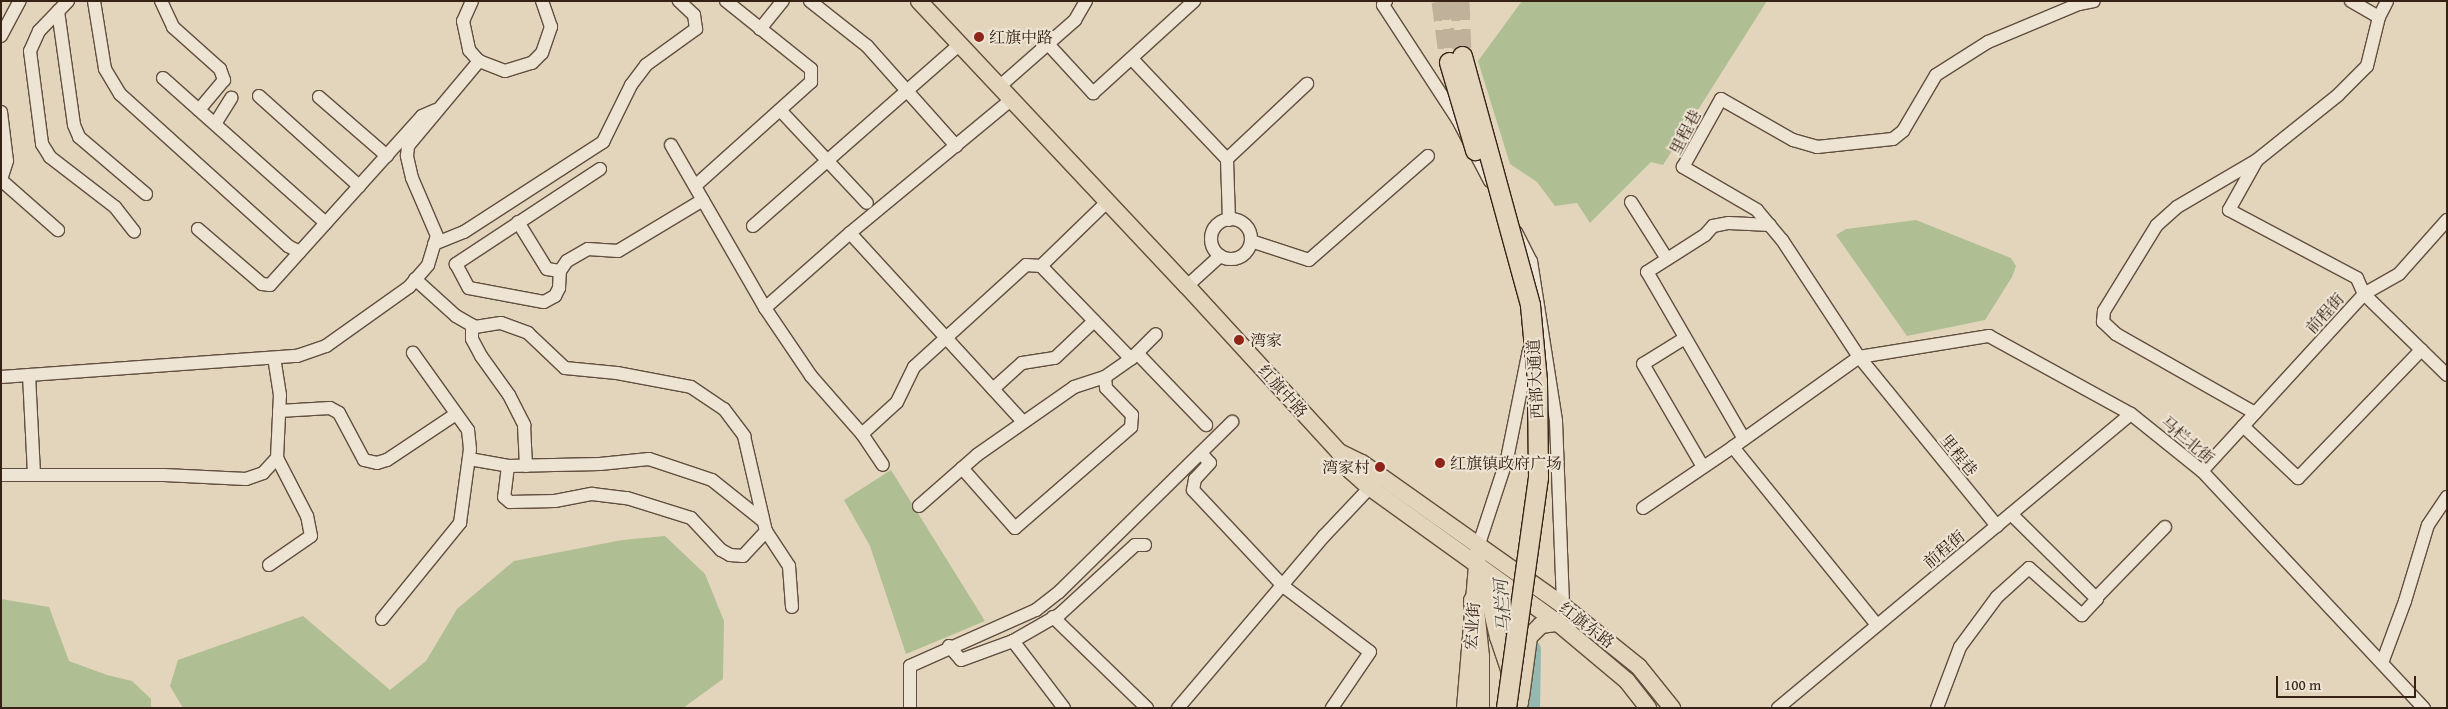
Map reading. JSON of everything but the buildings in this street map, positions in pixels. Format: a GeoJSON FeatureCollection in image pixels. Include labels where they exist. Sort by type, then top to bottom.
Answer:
{"type":"FeatureCollection","features":[{"type":"Feature","properties":{"kind":"highway","name":"西部大通道"},"geometry":{"type":"LineString","coordinates":[[1497,708],[1530,477],[1528,381],[1522,307],[1456,59],[1530,305],[1537,381],[1538,477],[1515,702]]}},
{"type":"Feature","properties":{"kind":"highway"},"geometry":{"type":"LineString","coordinates":[[1474,600],[1479,699]]}},
{"type":"Feature","properties":{"kind":"main road","name":"红旗中路"},"geometry":{"type":"LineString","coordinates":[[919,1],[1187,286],[1339,452],[1352,471],[1375,482],[1483,559]]}},
{"type":"Feature","properties":{"kind":"main road"},"geometry":{"type":"LineString","coordinates":[[1483,559],[1495,626],[1515,702]]}},
{"type":"Feature","properties":{"kind":"main road","name":"宏业街"},"geometry":{"type":"LineString","coordinates":[[1466,708],[1474,600],[1483,559]]}},
{"type":"Feature","properties":{"kind":"main road","name":"红旗东路"},"geometry":{"type":"LineString","coordinates":[[1483,559],[1560,604],[1639,667],[1672,708]]}},
{"type":"Feature","properties":{"kind":"main road","name":"红旗东路"},"geometry":{"type":"LineString","coordinates":[[1483,559],[1627,681],[1648,708]]}},
{"type":"Feature","properties":{"kind":"main road"},"geometry":{"type":"LineString","coordinates":[[1515,702],[1526,648],[1532,631],[1541,625],[1558,622]]}},
{"type":"Feature","properties":{"kind":"street"},"geometry":{"type":"LineString","coordinates":[[1,36],[20,1]]}},
{"type":"Feature","properties":{"kind":"street"},"geometry":{"type":"LineString","coordinates":[[68,1],[39,31],[30,51],[42,144],[50,157],[115,207],[134,232]]}},
{"type":"Feature","properties":{"kind":"street"},"geometry":{"type":"LineString","coordinates":[[94,1],[105,69],[120,94],[288,246],[300,252]]}},
{"type":"Feature","properties":{"kind":"street"},"geometry":{"type":"LineString","coordinates":[[161,1],[174,27],[220,70],[224,80],[199,110]]}},
{"type":"Feature","properties":{"kind":"street"},"geometry":{"type":"LineString","coordinates":[[471,2],[463,21],[464,36],[469,50],[479,61],[505,71],[532,63],[542,53],[550,34],[548,13],[542,1]]}},
{"type":"Feature","properties":{"kind":"street"},"geometry":{"type":"LineString","coordinates":[[434,244],[464,232],[603,142],[631,85],[646,65],[696,29],[694,15],[679,1]]}},
{"type":"Feature","properties":{"kind":"street"},"geometry":{"type":"LineString","coordinates":[[695,186],[811,82],[811,69],[726,1]]}},
{"type":"Feature","properties":{"kind":"street"},"geometry":{"type":"LineString","coordinates":[[760,29],[783,1]]}},
{"type":"Feature","properties":{"kind":"street"},"geometry":{"type":"LineString","coordinates":[[810,1],[867,46],[956,146]]}},
{"type":"Feature","properties":{"kind":"street"},"geometry":{"type":"LineString","coordinates":[[1000,86],[1075,20],[1086,1]]}},
{"type":"Feature","properties":{"kind":"street"},"geometry":{"type":"LineString","coordinates":[[1048,44],[1093,93],[1194,1]]}},
{"type":"Feature","properties":{"kind":"street"},"geometry":{"type":"LineString","coordinates":[[1386,1],[1383,5],[1458,120],[1531,261],[1556,421],[1560,604]]}},
{"type":"Feature","properties":{"kind":"street","name":"里程巷"},"geometry":{"type":"LineString","coordinates":[[1997,526],[1859,357],[1770,225],[1757,210],[1683,167],[1721,99],[1793,140],[1817,147],[1893,140],[1903,131],[1936,75],[1988,42],[2080,4],[2094,1]]}},
{"type":"Feature","properties":{"kind":"street"},"geometry":{"type":"LineString","coordinates":[[2351,1],[2380,17]]}},
{"type":"Feature","properties":{"kind":"street"},"geometry":{"type":"LineString","coordinates":[[2255,413],[2116,334],[2103,322],[2104,310],[2157,225],[2177,207],[2211,184],[2257,160],[2338,95],[2367,66],[2380,17],[2387,1]]}},
{"type":"Feature","properties":{"kind":"street"},"geometry":{"type":"LineString","coordinates":[[58,11],[74,125],[79,136],[146,194]]}},
{"type":"Feature","properties":{"kind":"street"},"geometry":{"type":"LineString","coordinates":[[753,226],[906,89],[960,44]]}},
{"type":"Feature","properties":{"kind":"street"},"geometry":{"type":"LineString","coordinates":[[1132,59],[1228,159],[1228,220]]}},
{"type":"Feature","properties":{"kind":"street"},"geometry":{"type":"LineString","coordinates":[[1,377],[297,356],[326,346],[415,280],[428,265],[437,236],[412,178],[406,156],[408,146],[479,61]]}},
{"type":"Feature","properties":{"kind":"street"},"geometry":{"type":"LineString","coordinates":[[163,78],[326,223]]}},
{"type":"Feature","properties":{"kind":"street"},"geometry":{"type":"LineString","coordinates":[[1228,159],[1307,84]]}},
{"type":"Feature","properties":{"kind":"street"},"geometry":{"type":"LineString","coordinates":[[259,96],[359,186]]}},
{"type":"Feature","properties":{"kind":"street"},"geometry":{"type":"LineString","coordinates":[[215,124],[231,98]]}},
{"type":"Feature","properties":{"kind":"street"},"geometry":{"type":"LineString","coordinates":[[319,98],[386,156]]}},
{"type":"Feature","properties":{"kind":"street"},"geometry":{"type":"LineString","coordinates":[[765,308],[850,233],[1012,99]]}},
{"type":"Feature","properties":{"kind":"street"},"geometry":{"type":"LineString","coordinates":[[198,229],[262,284],[270,285],[422,116],[439,110]]}},
{"type":"Feature","properties":{"kind":"street"},"geometry":{"type":"LineString","coordinates":[[780,110],[867,203]]}},
{"type":"Feature","properties":{"kind":"street"},"geometry":{"type":"LineString","coordinates":[[1,112],[7,161],[1,180],[58,230]]}},
{"type":"Feature","properties":{"kind":"street"},"geometry":{"type":"LineString","coordinates":[[672,145],[765,308],[811,376],[862,434],[883,465]]}},
{"type":"Feature","properties":{"kind":"street"},"geometry":{"type":"LineString","coordinates":[[1251,241],[1309,260],[1428,156]]}},
{"type":"Feature","properties":{"kind":"street","name":"前程街"},"geometry":{"type":"LineString","coordinates":[[2202,471],[2364,294],[2357,278],[2229,210],[2257,160]]}},
{"type":"Feature","properties":{"kind":"street"},"geometry":{"type":"LineString","coordinates":[[600,169],[456,264],[468,288],[544,302],[555,296],[559,288],[560,271],[567,261],[588,249],[618,251],[703,200]]}},
{"type":"Feature","properties":{"kind":"street"},"geometry":{"type":"LineString","coordinates":[[1041,266],[1108,201]]}},
{"type":"Feature","properties":{"kind":"street"},"geometry":{"type":"LineString","coordinates":[[1631,202],[1667,259]]}},
{"type":"Feature","properties":{"kind":"street"},"geometry":{"type":"LineString","coordinates":[[1220,256],[1211,238],[1216,226],[1228,220],[1245,225],[1251,241]]}},
{"type":"Feature","properties":{"kind":"street"},"geometry":{"type":"LineString","coordinates":[[2447,220],[2399,274],[2364,294],[2447,375]]}},
{"type":"Feature","properties":{"kind":"street"},"geometry":{"type":"LineString","coordinates":[[518,222],[548,268],[560,271]]}},
{"type":"Feature","properties":{"kind":"street"},"geometry":{"type":"LineString","coordinates":[[1744,438],[1647,272],[1705,235],[1712,226],[1729,223],[1770,225]]}},
{"type":"Feature","properties":{"kind":"street"},"geometry":{"type":"LineString","coordinates":[[850,233],[1023,422]]}},
{"type":"Feature","properties":{"kind":"street"},"geometry":{"type":"LineString","coordinates":[[1187,286],[1220,256],[1240,258],[1251,241]]}},
{"type":"Feature","properties":{"kind":"street"},"geometry":{"type":"LineString","coordinates":[[862,434],[897,402],[914,367],[1026,264],[1041,266],[1094,321],[1134,356],[1206,425]]}},
{"type":"Feature","properties":{"kind":"street"},"geometry":{"type":"LineString","coordinates":[[415,280],[456,316],[472,325],[501,324],[528,333],[565,368],[617,373],[691,387],[724,409],[744,436],[764,526],[743,556],[730,555],[721,550],[691,518],[627,498],[592,494],[555,501],[510,502],[504,497],[508,466]]}},
{"type":"Feature","properties":{"kind":"street"},"geometry":{"type":"LineString","coordinates":[[1483,559],[1507,459],[1538,306]]}},
{"type":"Feature","properties":{"kind":"street"},"geometry":{"type":"LineString","coordinates":[[993,389],[1022,363],[1055,358],[1094,321]]}},
{"type":"Feature","properties":{"kind":"street"},"geometry":{"type":"LineString","coordinates":[[472,325],[472,339],[481,356],[509,395],[524,425],[526,466]]}},
{"type":"Feature","properties":{"kind":"street"},"geometry":{"type":"LineString","coordinates":[[920,506],[962,468],[1023,422],[1074,387],[1105,377],[1134,356],[1156,334]]}},
{"type":"Feature","properties":{"kind":"street","name":"马栏北街"},"geometry":{"type":"LineString","coordinates":[[1859,357],[1989,336],[2131,414],[2202,471],[2424,708]]}},
{"type":"Feature","properties":{"kind":"street"},"geometry":{"type":"LineString","coordinates":[[1685,338],[1642,364],[1703,467]]}},
{"type":"Feature","properties":{"kind":"street"},"geometry":{"type":"LineString","coordinates":[[2243,426],[2298,478],[2421,350]]}},
{"type":"Feature","properties":{"kind":"street"},"geometry":{"type":"LineString","coordinates":[[382,619],[460,523],[470,449],[468,430],[413,353]]}},
{"type":"Feature","properties":{"kind":"street"},"geometry":{"type":"LineString","coordinates":[[1643,508],[1859,357]]}},
{"type":"Feature","properties":{"kind":"street"},"geometry":{"type":"LineString","coordinates":[[269,565],[311,536],[307,516],[277,458],[279,412],[274,358]]}},
{"type":"Feature","properties":{"kind":"street"},"geometry":{"type":"LineString","coordinates":[[29,375],[34,475]]}},
{"type":"Feature","properties":{"kind":"street"},"geometry":{"type":"LineString","coordinates":[[962,468],[1015,528],[1131,427],[1132,415],[1106,388],[1105,377]]}},
{"type":"Feature","properties":{"kind":"street"},"geometry":{"type":"LineString","coordinates":[[279,412],[330,408],[339,413],[364,460],[377,463],[388,460],[456,414]]}},
{"type":"Feature","properties":{"kind":"street","name":"前程街"},"geometry":{"type":"LineString","coordinates":[[1778,708],[2131,414]]}},
{"type":"Feature","properties":{"kind":"street"},"geometry":{"type":"LineString","coordinates":[[910,708],[910,666],[949,646],[1036,610],[1059,592],[1232,422]]}},
{"type":"Feature","properties":{"kind":"street"},"geometry":{"type":"LineString","coordinates":[[1732,447],[1877,625]]}},
{"type":"Feature","properties":{"kind":"street"},"geometry":{"type":"LineString","coordinates":[[1201,453],[1210,463],[1195,479],[1193,490],[1283,586],[1370,652],[1332,708]]}},
{"type":"Feature","properties":{"kind":"street"},"geometry":{"type":"LineString","coordinates":[[1,475],[164,475],[246,479],[263,473],[277,458]]}},
{"type":"Feature","properties":{"kind":"street"},"geometry":{"type":"LineString","coordinates":[[475,460],[508,466],[526,466],[600,464],[649,459],[712,480],[764,526],[789,566],[792,607]]}},
{"type":"Feature","properties":{"kind":"street"},"geometry":{"type":"LineString","coordinates":[[1178,708],[1375,482]]}},
{"type":"Feature","properties":{"kind":"street"},"geometry":{"type":"LineString","coordinates":[[2382,663],[2405,601],[2428,525],[2447,497]]}},
{"type":"Feature","properties":{"kind":"street"},"geometry":{"type":"LineString","coordinates":[[2011,514],[2096,598]]}},
{"type":"Feature","properties":{"kind":"street"},"geometry":{"type":"LineString","coordinates":[[1936,708],[1960,647],[1997,597],[2029,568],[2082,614],[2165,527]]}},
{"type":"Feature","properties":{"kind":"street"},"geometry":{"type":"LineString","coordinates":[[949,646],[961,660],[1013,641],[1053,618],[1135,545],[1145,546]]}},
{"type":"Feature","properties":{"kind":"street"},"geometry":{"type":"LineString","coordinates":[[1053,618],[1147,708]]}},
{"type":"Feature","properties":{"kind":"street"},"geometry":{"type":"LineString","coordinates":[[1013,641],[1064,708]]}},
{"type":"Feature","properties":{"kind":"green space"},"geometry":{"type":"Polygon","coordinates":[[[1522,1],[1767,1],[1663,165],[1651,162],[1590,223],[1577,203],[1555,206],[1537,182],[1510,164],[1478,61],[1522,1]]]}},
{"type":"Feature","properties":{"kind":"green space"},"geometry":{"type":"Polygon","coordinates":[[[1916,220],[2011,258],[2016,266],[2012,277],[1985,320],[1907,336],[1836,235],[1846,229],[1916,220]]]}},
{"type":"Feature","properties":{"kind":"green space"},"geometry":{"type":"Polygon","coordinates":[[[891,470],[985,621],[906,654],[870,546],[844,500],[891,470]]]}},
{"type":"Feature","properties":{"kind":"green space"},"geometry":{"type":"Polygon","coordinates":[[[665,536],[705,574],[724,621],[723,679],[683,708],[183,708],[170,686],[178,660],[303,616],[390,690],[426,661],[457,609],[514,561],[622,540],[665,536]]]}},
{"type":"Feature","properties":{"kind":"green space"},"geometry":{"type":"Polygon","coordinates":[[[1,599],[49,607],[69,661],[107,675],[132,681],[151,699],[151,708],[1,708],[1,599]]]}},
{"type":"Feature","properties":{"kind":"waterway","name":"马栏河"},"geometry":{"type":"LineString","coordinates":[[1532,708],[1533,649]]}},
{"type":"Feature","properties":{"kind":"tunnel"},"geometry":{"type":"LineString","coordinates":[[1441,1],[1449,62]]}},
{"type":"Feature","properties":{"kind":"tunnel"},"geometry":{"type":"LineString","coordinates":[[1460,1],[1462,56]]}},
{"type":"Feature","properties":{"kind":"place","name":"红旗中路"},"geometry":{"type":"Point","coordinates":[979,37]}},
{"type":"Feature","properties":{"kind":"place","name":"湾家"},"geometry":{"type":"Point","coordinates":[1239,340]}},
{"type":"Feature","properties":{"kind":"place","name":"红旗镇政府广场"},"geometry":{"type":"Point","coordinates":[1440,463]}},
{"type":"Feature","properties":{"kind":"place","name":"湾家村"},"geometry":{"type":"Point","coordinates":[1380,467]}}]}
